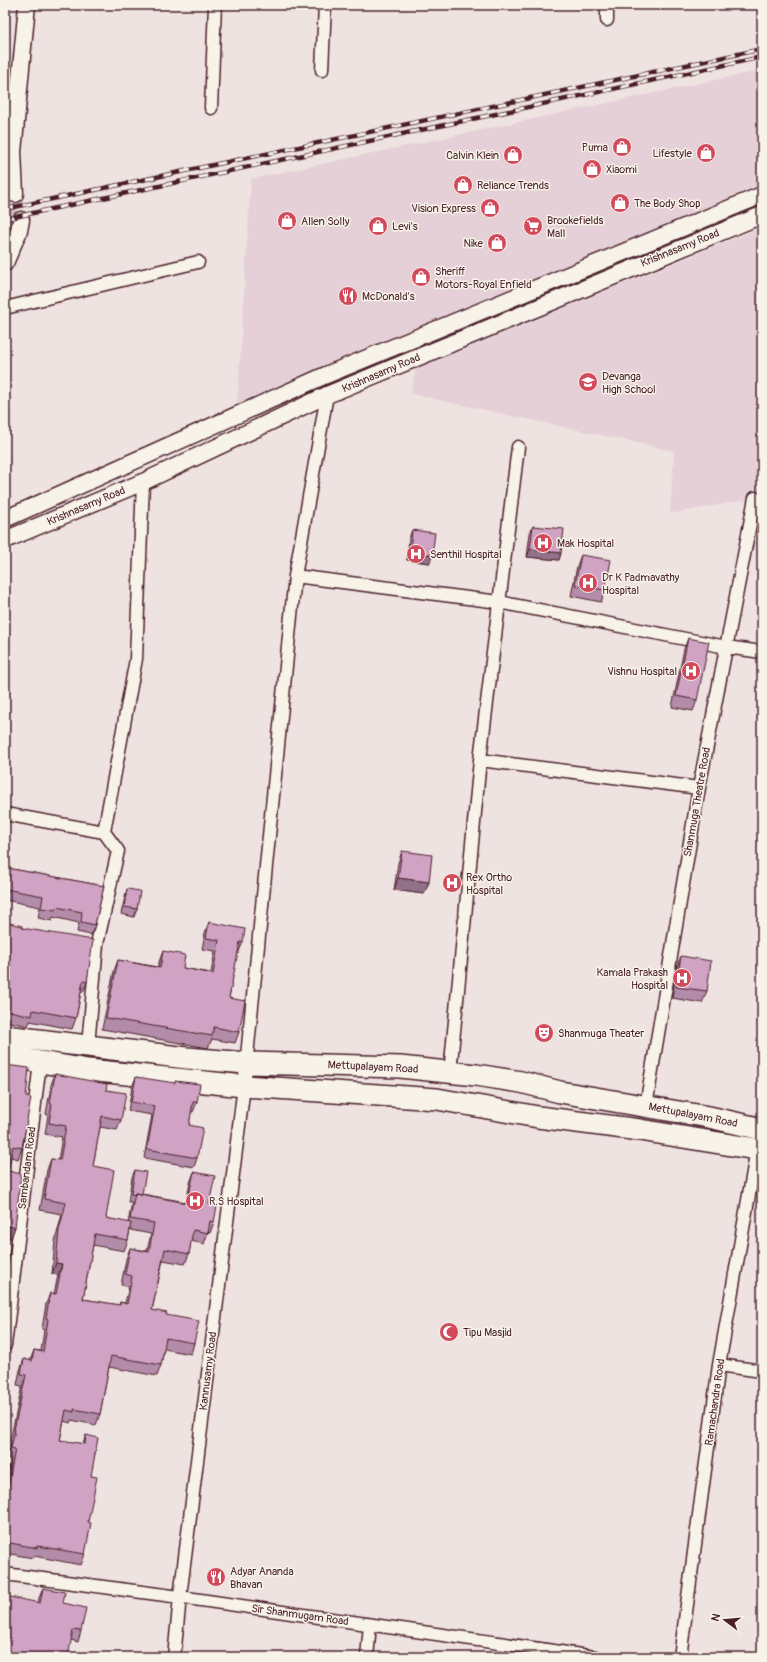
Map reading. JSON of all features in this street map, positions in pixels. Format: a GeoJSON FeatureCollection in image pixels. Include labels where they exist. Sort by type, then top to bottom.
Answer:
{"type":"FeatureCollection","features":[{"type":"Feature","properties":{"kind":"highway","name":"Mettupalayam Road"},"geometry":{"type":"LineString","coordinates":[[5,1036],[187,1058],[246,1063],[400,1067],[476,1075],[520,1082],[560,1092],[709,1117],[760,1143]]}},
{"type":"Feature","properties":{"kind":"highway","name":"Mettupalayam Road"},"geometry":{"type":"LineString","coordinates":[[5,1056],[88,1070],[244,1086],[438,1099],[538,1117],[760,1143]]}},
{"type":"Feature","properties":{"kind":"main road"},"geometry":{"type":"LineString","coordinates":[[19,192],[13,152],[27,5]]}},
{"type":"Feature","properties":{"kind":"main road"},"geometry":{"type":"LineString","coordinates":[[5,519],[326,375],[762,195]]}},
{"type":"Feature","properties":{"kind":"main road","name":"Krishnasamy Road"},"geometry":{"type":"LineString","coordinates":[[5,540],[143,482],[327,395],[762,215]]}},
{"type":"Feature","properties":{"kind":"main road"},"geometry":{"type":"LineString","coordinates":[[5,241],[16,223],[19,231],[5,263]]}},
{"type":"Feature","properties":{"kind":"street"},"geometry":{"type":"LineString","coordinates":[[211,108],[215,5]]}},
{"type":"Feature","properties":{"kind":"street"},"geometry":{"type":"LineString","coordinates":[[322,70],[324,5]]}},
{"type":"Feature","properties":{"kind":"street"},"geometry":{"type":"LineString","coordinates":[[607,5],[607,20]]}},
{"type":"Feature","properties":{"kind":"street"},"geometry":{"type":"LineString","coordinates":[[5,308],[198,262]]}},
{"type":"Feature","properties":{"kind":"street","name":"Kannusamy Road"},"geometry":{"type":"LineString","coordinates":[[174,1657],[180,1597],[244,1086],[295,576],[327,395]]}},
{"type":"Feature","properties":{"kind":"street"},"geometry":{"type":"LineString","coordinates":[[450,1073],[480,760],[518,447]]}},
{"type":"Feature","properties":{"kind":"street"},"geometry":{"type":"LineString","coordinates":[[104,832],[136,658],[143,482]]}},
{"type":"Feature","properties":{"kind":"street","name":"Shanmuga Theatre Road"},"geometry":{"type":"LineString","coordinates":[[646,1106],[699,788],[755,498]]}},
{"type":"Feature","properties":{"kind":"street"},"geometry":{"type":"LineString","coordinates":[[295,576],[499,602],[726,647],[762,652]]}},
{"type":"Feature","properties":{"kind":"street"},"geometry":{"type":"LineString","coordinates":[[480,760],[699,788]]}},
{"type":"Feature","properties":{"kind":"street"},"geometry":{"type":"LineString","coordinates":[[5,814],[104,832],[118,851],[105,890],[93,943],[88,1046]]}},
{"type":"Feature","properties":{"kind":"street","name":"Sambandam Road"},"geometry":{"type":"LineString","coordinates":[[5,1345],[40,1063]]}},
{"type":"Feature","properties":{"kind":"street","name":"Ramachandra Road"},"geometry":{"type":"LineString","coordinates":[[680,1657],[720,1365],[760,1143]]}},
{"type":"Feature","properties":{"kind":"street"},"geometry":{"type":"LineString","coordinates":[[720,1365],[762,1371]]}},
{"type":"Feature","properties":{"kind":"street","name":"Sir Shanmugam Road"},"geometry":{"type":"LineString","coordinates":[[5,1574],[180,1597],[559,1655],[595,1657]]}},
{"type":"Feature","properties":{"kind":"street"},"geometry":{"type":"LineString","coordinates":[[367,1657],[370,1625]]}},
{"type":"Feature","properties":{"kind":"shaded area"},"geometry":{"type":"Polygon","coordinates":[[[5,5],[11,5],[7,79],[5,80],[5,5]]]}},
{"type":"Feature","properties":{"kind":"shaded area"},"geometry":{"type":"Polygon","coordinates":[[[762,70],[762,187],[237,407],[251,179],[762,70]]]}},
{"type":"Feature","properties":{"kind":"shaded area","name":"Devanga High School"},"geometry":{"type":"Polygon","coordinates":[[[762,227],[762,497],[670,514],[674,451],[411,394],[415,369],[762,227]]]}},
{"type":"Feature","properties":{"kind":"building"},"geometry":{"type":"Polygon","coordinates":[[[533,526],[564,529],[561,553],[530,549],[533,526]]]}},
{"type":"Feature","properties":{"kind":"building"},"geometry":{"type":"Polygon","coordinates":[[[412,530],[435,533],[432,555],[410,552],[412,530]]]}},
{"type":"Feature","properties":{"kind":"building"},"geometry":{"type":"Polygon","coordinates":[[[581,555],[611,560],[605,590],[575,585],[581,555]]]}},
{"type":"Feature","properties":{"kind":"building"},"geometry":{"type":"Polygon","coordinates":[[[688,638],[709,642],[697,700],[676,696],[688,638]]]}},
{"type":"Feature","properties":{"kind":"building"},"geometry":{"type":"Polygon","coordinates":[[[402,851],[432,855],[429,882],[398,878],[402,851]]]}},
{"type":"Feature","properties":{"kind":"building"},"geometry":{"type":"Polygon","coordinates":[[[5,867],[104,886],[95,925],[81,922],[82,912],[56,907],[55,910],[41,908],[43,896],[5,889],[5,867]]]}},
{"type":"Feature","properties":{"kind":"building"},"geometry":{"type":"Polygon","coordinates":[[[127,889],[140,891],[137,909],[124,907],[127,889]]]}},
{"type":"Feature","properties":{"kind":"building"},"geometry":{"type":"Polygon","coordinates":[[[5,922],[22,926],[22,928],[93,940],[87,982],[83,981],[76,1018],[33,1010],[32,1016],[5,1010],[5,922]]]}},
{"type":"Feature","properties":{"kind":"building"},"geometry":{"type":"Polygon","coordinates":[[[209,922],[245,929],[243,942],[240,942],[229,998],[245,1001],[239,1032],[214,1027],[212,1036],[106,1018],[118,960],[160,968],[163,951],[185,955],[183,968],[213,974],[219,940],[206,938],[209,922]]]}},
{"type":"Feature","properties":{"kind":"building"},"geometry":{"type":"Polygon","coordinates":[[[681,956],[711,961],[707,991],[676,987],[681,956]]]}},
{"type":"Feature","properties":{"kind":"building"},"geometry":{"type":"Polygon","coordinates":[[[5,1065],[29,1068],[26,1097],[31,1098],[22,1148],[13,1146],[8,1171],[21,1174],[15,1227],[6,1226],[5,1230],[5,1065]]]}},
{"type":"Feature","properties":{"kind":"building"},"geometry":{"type":"Polygon","coordinates":[[[55,1074],[107,1084],[106,1090],[126,1093],[121,1120],[102,1116],[93,1166],[114,1170],[106,1218],[131,1223],[128,1240],[95,1234],[83,1299],[120,1305],[120,1302],[127,1304],[132,1276],[125,1274],[130,1248],[149,1252],[154,1223],[130,1219],[135,1193],[187,1203],[194,1172],[215,1176],[209,1204],[217,1206],[214,1222],[210,1221],[208,1233],[193,1230],[189,1254],[165,1249],[152,1310],[167,1313],[166,1315],[199,1321],[194,1343],[166,1338],[161,1365],[111,1356],[100,1414],[74,1409],[74,1412],[66,1410],[60,1440],[85,1444],[86,1435],[98,1438],[91,1476],[97,1477],[88,1522],[91,1523],[85,1554],[5,1542],[10,1518],[5,1517],[5,1504],[15,1449],[11,1448],[26,1375],[21,1374],[24,1359],[32,1361],[34,1350],[43,1352],[50,1293],[56,1294],[62,1264],[56,1263],[59,1230],[66,1203],[44,1199],[51,1159],[60,1160],[66,1126],[49,1123],[52,1104],[50,1103],[55,1074]]]}},
{"type":"Feature","properties":{"kind":"building"},"geometry":{"type":"Polygon","coordinates":[[[136,1077],[175,1083],[175,1081],[200,1084],[197,1102],[193,1102],[189,1125],[203,1128],[197,1158],[147,1149],[155,1106],[131,1102],[136,1077]]]}},
{"type":"Feature","properties":{"kind":"building"},"geometry":{"type":"Polygon","coordinates":[[[135,1170],[146,1172],[142,1194],[135,1193],[135,1195],[131,1194],[135,1170]]]}},
{"type":"Feature","properties":{"kind":"building"},"geometry":{"type":"Polygon","coordinates":[[[43,1588],[65,1592],[63,1603],[86,1608],[81,1631],[73,1630],[68,1657],[5,1657],[5,1596],[40,1603],[43,1588]]]}},
{"type":"Feature","properties":{"kind":"tunnel"},"geometry":{"type":"LineString","coordinates":[[11,226],[15,194]]}},
{"type":"Feature","properties":{"kind":"railway"},"geometry":{"type":"LineString","coordinates":[[5,209],[762,49]]}},
{"type":"Feature","properties":{"kind":"railway"},"geometry":{"type":"LineString","coordinates":[[5,219],[762,57]]}},
{"type":"Feature","properties":{"kind":"place","name":"Puma"},"geometry":{"type":"Point","coordinates":[622,147]}},
{"type":"Feature","properties":{"kind":"place","name":"Lifestyle"},"geometry":{"type":"Point","coordinates":[706,153]}},
{"type":"Feature","properties":{"kind":"place","name":"Calvin Klein"},"geometry":{"type":"Point","coordinates":[513,155]}},
{"type":"Feature","properties":{"kind":"place","name":"Xiaomi"},"geometry":{"type":"Point","coordinates":[592,169]}},
{"type":"Feature","properties":{"kind":"place","name":"Reliance Trends"},"geometry":{"type":"Point","coordinates":[463,185]}},
{"type":"Feature","properties":{"kind":"place","name":"The Body Shop"},"geometry":{"type":"Point","coordinates":[620,203]}},
{"type":"Feature","properties":{"kind":"place","name":"Vision Express"},"geometry":{"type":"Point","coordinates":[490,208]}},
{"type":"Feature","properties":{"kind":"place","name":"Allen Solly"},"geometry":{"type":"Point","coordinates":[287,221]}},
{"type":"Feature","properties":{"kind":"place","name":"Levi's"},"geometry":{"type":"Point","coordinates":[378,226]}},
{"type":"Feature","properties":{"kind":"place","name":"Brookefields Mall"},"geometry":{"type":"Point","coordinates":[533,226]}},
{"type":"Feature","properties":{"kind":"place","name":"Nike"},"geometry":{"type":"Point","coordinates":[497,243]}},
{"type":"Feature","properties":{"kind":"place","name":"Sheriff Motors-Royal Enfield"},"geometry":{"type":"Point","coordinates":[421,277]}},
{"type":"Feature","properties":{"kind":"place","name":"McDonald's"},"geometry":{"type":"Point","coordinates":[348,296]}},
{"type":"Feature","properties":{"kind":"place","name":"Devanga High School"},"geometry":{"type":"Point","coordinates":[588,382]}},
{"type":"Feature","properties":{"kind":"place","name":"Mak Hospital"},"geometry":{"type":"Point","coordinates":[543,543]}},
{"type":"Feature","properties":{"kind":"place","name":"Senthil Hospital"},"geometry":{"type":"Point","coordinates":[416,554]}},
{"type":"Feature","properties":{"kind":"place","name":"Dr K Padmavathy Hospital"},"geometry":{"type":"Point","coordinates":[588,583]}},
{"type":"Feature","properties":{"kind":"place","name":"Vishnu Hospital"},"geometry":{"type":"Point","coordinates":[691,671]}},
{"type":"Feature","properties":{"kind":"place","name":"Rex Ortho Hospital"},"geometry":{"type":"Point","coordinates":[452,883]}},
{"type":"Feature","properties":{"kind":"place","name":"Kamala Prakash Hospital"},"geometry":{"type":"Point","coordinates":[682,978]}},
{"type":"Feature","properties":{"kind":"place","name":"Shanmuga Theater"},"geometry":{"type":"Point","coordinates":[544,1033]}},
{"type":"Feature","properties":{"kind":"place","name":"R.S Hospital"},"geometry":{"type":"Point","coordinates":[195,1201]}},
{"type":"Feature","properties":{"kind":"place","name":"Tipu Masjid"},"geometry":{"type":"Point","coordinates":[449,1332]}},
{"type":"Feature","properties":{"kind":"place","name":"Adyar Ananda Bhavan"},"geometry":{"type":"Point","coordinates":[216,1577]}}]}
